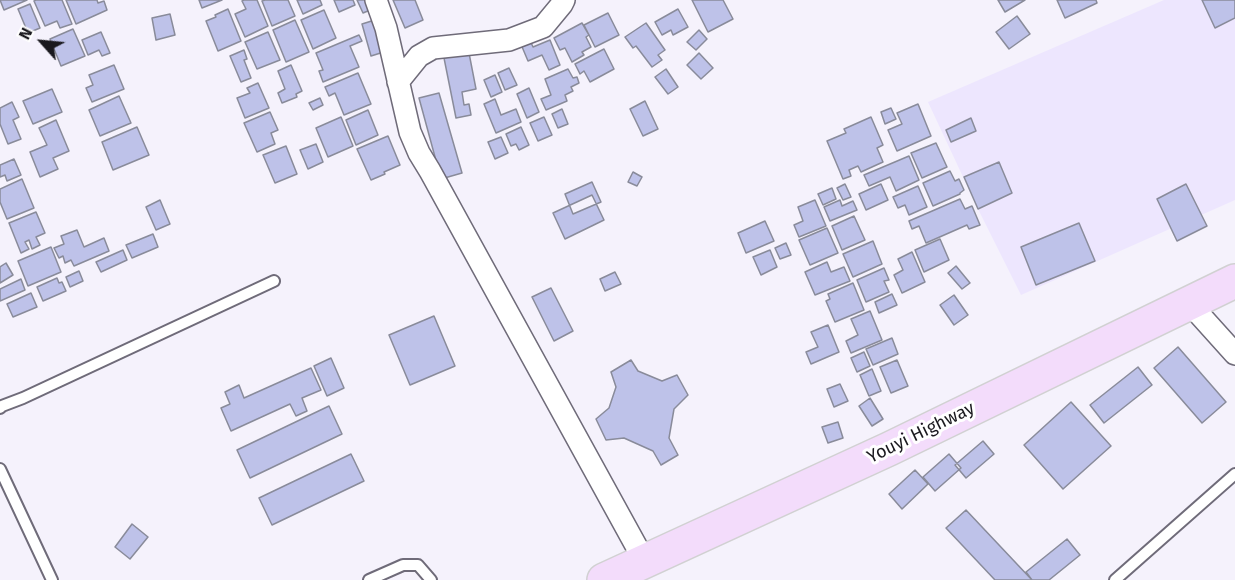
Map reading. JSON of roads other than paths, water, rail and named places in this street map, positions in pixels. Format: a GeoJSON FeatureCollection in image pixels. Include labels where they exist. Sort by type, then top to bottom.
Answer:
{"type":"FeatureCollection","features":[{"type":"Feature","properties":{"kind":"main road","name":"Youyi Highway"},"geometry":{"type":"LineString","coordinates":[[604,580],[889,449],[1235,281]]}},
{"type":"Feature","properties":{"kind":"street"},"geometry":{"type":"LineString","coordinates":[[376,0],[386,28],[410,132],[418,153],[645,562]]}},
{"type":"Feature","properties":{"kind":"street"},"geometry":{"type":"LineString","coordinates":[[398,82],[419,56],[433,48],[490,43],[521,36],[543,27],[564,0]]}},
{"type":"Feature","properties":{"kind":"street"},"geometry":{"type":"LineString","coordinates":[[1191,303],[1235,354]]}},
{"type":"Feature","properties":{"kind":"lane"},"geometry":{"type":"LineString","coordinates":[[0,408],[274,281]]}},
{"type":"Feature","properties":{"kind":"lane"},"geometry":{"type":"LineString","coordinates":[[0,469],[52,580]]}},
{"type":"Feature","properties":{"kind":"lane"},"geometry":{"type":"LineString","coordinates":[[1115,580],[1235,474]]}},
{"type":"Feature","properties":{"kind":"lane"},"geometry":{"type":"LineString","coordinates":[[369,580],[402,565],[418,565],[431,580]]}}]}
